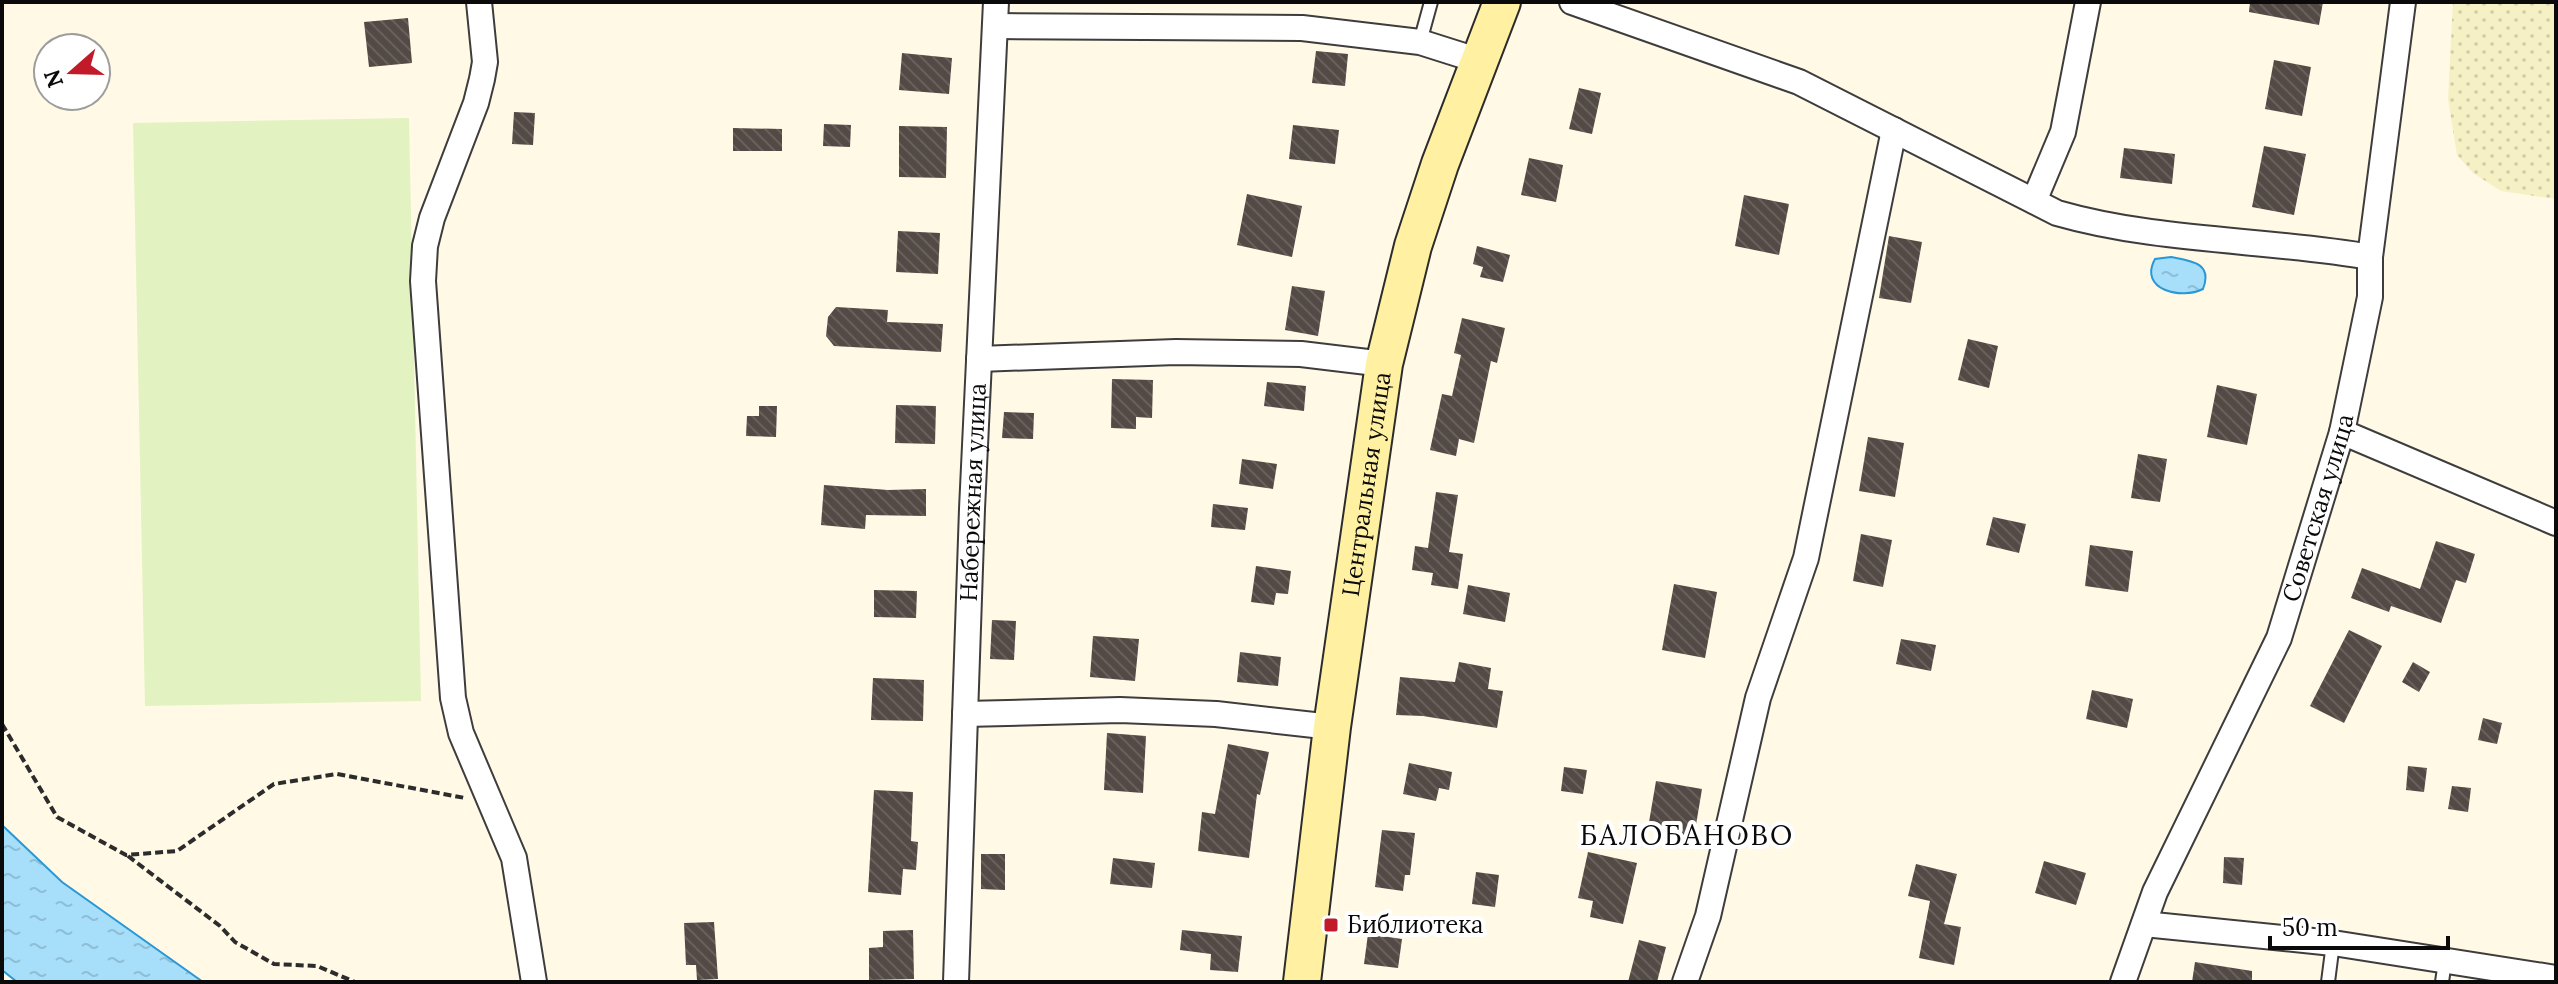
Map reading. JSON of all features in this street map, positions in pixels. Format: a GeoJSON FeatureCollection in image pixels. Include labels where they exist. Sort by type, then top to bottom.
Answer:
{"type":"FeatureCollection","features":[{"type":"Feature","properties":{"kind":"main road","name":"Центральная улица"},"geometry":{"type":"LineString","coordinates":[[1302,982],[1332,727],[1384,364],[1413,246],[1440,164],[1502,2]]}},
{"type":"Feature","properties":{"kind":"street"},"geometry":{"type":"LineString","coordinates":[[479,2],[485,62],[482,79],[476,103],[432,218],[425,246],[423,281],[453,698],[461,733],[514,858],[534,982]]}},
{"type":"Feature","properties":{"kind":"street"},"geometry":{"type":"LineString","coordinates":[[1572,2],[1799,82],[2057,213],[2084,221],[2168,234],[2322,249],[2370,257]]}},
{"type":"Feature","properties":{"kind":"street"},"geometry":{"type":"LineString","coordinates":[[2034,201],[2063,132],[2088,2]]}},
{"type":"Feature","properties":{"kind":"street","name":"Советская улица"},"geometry":{"type":"LineString","coordinates":[[2123,982],[2155,892],[2279,638],[2342,432],[2370,297],[2370,257],[2403,2]]}},
{"type":"Feature","properties":{"kind":"street"},"geometry":{"type":"LineString","coordinates":[[996,14],[1302,28],[1420,42],[1480,61]]}},
{"type":"Feature","properties":{"kind":"street","name":"Набережная улица"},"geometry":{"type":"LineString","coordinates":[[956,982],[979,359],[996,14]]}},
{"type":"Feature","properties":{"kind":"street"},"geometry":{"type":"LineString","coordinates":[[1685,982],[1708,916],[1758,698],[1806,558],[1894,130]]}},
{"type":"Feature","properties":{"kind":"street"},"geometry":{"type":"LineString","coordinates":[[979,359],[1176,352],[1301,354],[1384,364]]}},
{"type":"Feature","properties":{"kind":"street"},"geometry":{"type":"LineString","coordinates":[[2342,432],[2556,523]]}},
{"type":"Feature","properties":{"kind":"street"},"geometry":{"type":"LineString","coordinates":[[965,714],[1120,710],[1216,714],[1332,727]]}},
{"type":"Feature","properties":{"kind":"street"},"geometry":{"type":"LineString","coordinates":[[2144,924],[2333,943],[2443,971],[2550,979]]}},
{"type":"Feature","properties":{"kind":"lane"},"geometry":{"type":"LineString","coordinates":[[1420,42],[1431,2]]}},
{"type":"Feature","properties":{"kind":"lane"},"geometry":{"type":"LineString","coordinates":[[2328,982],[2333,943]]}},
{"type":"Feature","properties":{"kind":"path"},"geometry":{"type":"LineString","coordinates":[[2,724],[57,817],[126,855],[220,926],[235,942],[274,964],[317,966],[355,982]]}},
{"type":"Feature","properties":{"kind":"path"},"geometry":{"type":"LineString","coordinates":[[126,855],[177,851],[274,784],[337,774],[490,803]]}},
{"type":"Feature","properties":{"kind":"shaded area"},"geometry":{"type":"Polygon","coordinates":[[[2453,2],[2556,2],[2556,199],[2501,191],[2473,173],[2457,155],[2448,99],[2453,2]]]}},
{"type":"Feature","properties":{"kind":"green space"},"geometry":{"type":"Polygon","coordinates":[[[409,118],[421,701],[145,706],[133,123],[409,118]]]}},
{"type":"Feature","properties":{"kind":"water"},"geometry":{"type":"Polygon","coordinates":[[[2171,257],[2193,262],[2203,269],[2203,289],[2174,293],[2157,285],[2151,270],[2155,259],[2171,257]]]}},
{"type":"Feature","properties":{"kind":"water"},"geometry":{"type":"Polygon","coordinates":[[[2,825],[62,882],[203,982],[17,982],[2,970],[2,825]]]}},
{"type":"Feature","properties":{"kind":"building"},"geometry":{"type":"Polygon","coordinates":[[[2250,2],[2323,2],[2319,25],[2249,12],[2250,2]]]}},
{"type":"Feature","properties":{"kind":"building"},"geometry":{"type":"Polygon","coordinates":[[[408,18],[412,63],[369,67],[364,22],[408,18]]]}},
{"type":"Feature","properties":{"kind":"building"},"geometry":{"type":"Polygon","coordinates":[[[1316,51],[1348,54],[1345,86],[1312,83],[1316,51]]]}},
{"type":"Feature","properties":{"kind":"building"},"geometry":{"type":"Polygon","coordinates":[[[902,53],[952,58],[949,94],[899,90],[902,53]]]}},
{"type":"Feature","properties":{"kind":"building"},"geometry":{"type":"Polygon","coordinates":[[[2274,60],[2311,67],[2302,116],[2265,109],[2274,60]]]}},
{"type":"Feature","properties":{"kind":"building"},"geometry":{"type":"Polygon","coordinates":[[[1579,88],[1601,93],[1592,134],[1569,129],[1579,88]]]}},
{"type":"Feature","properties":{"kind":"building"},"geometry":{"type":"Polygon","coordinates":[[[514,112],[535,113],[533,145],[512,144],[514,112]]]}},
{"type":"Feature","properties":{"kind":"building"},"geometry":{"type":"Polygon","coordinates":[[[824,124],[851,125],[850,147],[823,146],[824,124]]]}},
{"type":"Feature","properties":{"kind":"building"},"geometry":{"type":"Polygon","coordinates":[[[1293,125],[1339,130],[1335,164],[1289,159],[1293,125]]]}},
{"type":"Feature","properties":{"kind":"building"},"geometry":{"type":"Polygon","coordinates":[[[899,126],[947,127],[946,178],[899,177],[899,126]]]}},
{"type":"Feature","properties":{"kind":"building"},"geometry":{"type":"Polygon","coordinates":[[[733,128],[782,129],[782,151],[733,151],[733,128]]]}},
{"type":"Feature","properties":{"kind":"building"},"geometry":{"type":"Polygon","coordinates":[[[2264,146],[2306,154],[2294,215],[2252,207],[2264,146]]]}},
{"type":"Feature","properties":{"kind":"building"},"geometry":{"type":"Polygon","coordinates":[[[2124,148],[2175,154],[2172,184],[2120,178],[2124,148]]]}},
{"type":"Feature","properties":{"kind":"building"},"geometry":{"type":"Polygon","coordinates":[[[1529,158],[1563,165],[1556,202],[1521,195],[1529,158]]]}},
{"type":"Feature","properties":{"kind":"building"},"geometry":{"type":"Polygon","coordinates":[[[1247,194],[1302,206],[1292,257],[1237,245],[1247,194]]]}},
{"type":"Feature","properties":{"kind":"building"},"geometry":{"type":"Polygon","coordinates":[[[1744,195],[1789,204],[1779,255],[1735,246],[1744,195]]]}},
{"type":"Feature","properties":{"kind":"building"},"geometry":{"type":"Polygon","coordinates":[[[898,231],[940,233],[938,274],[896,272],[898,231]]]}},
{"type":"Feature","properties":{"kind":"building"},"geometry":{"type":"Polygon","coordinates":[[[1889,236],[1922,242],[1911,303],[1879,298],[1889,236]]]}},
{"type":"Feature","properties":{"kind":"building"},"geometry":{"type":"Polygon","coordinates":[[[1477,246],[1510,255],[1503,282],[1480,277],[1483,267],[1473,264],[1477,246]]]}},
{"type":"Feature","properties":{"kind":"building"},"geometry":{"type":"Polygon","coordinates":[[[1292,286],[1325,291],[1318,336],[1285,330],[1292,286]]]}},
{"type":"Feature","properties":{"kind":"building"},"geometry":{"type":"Polygon","coordinates":[[[836,307],[888,310],[887,322],[943,324],[941,352],[834,346],[826,336],[828,317],[836,307]]]}},
{"type":"Feature","properties":{"kind":"building"},"geometry":{"type":"Polygon","coordinates":[[[1462,318],[1505,328],[1497,363],[1491,361],[1474,443],[1459,439],[1456,456],[1430,450],[1442,394],[1452,396],[1461,355],[1454,353],[1462,318]]]}},
{"type":"Feature","properties":{"kind":"building"},"geometry":{"type":"Polygon","coordinates":[[[1968,339],[1998,346],[1989,388],[1958,380],[1968,339]]]}},
{"type":"Feature","properties":{"kind":"building"},"geometry":{"type":"Polygon","coordinates":[[[1112,379],[1153,380],[1152,418],[1136,417],[1136,429],[1111,428],[1112,379]]]}},
{"type":"Feature","properties":{"kind":"building"},"geometry":{"type":"Polygon","coordinates":[[[1267,382],[1306,386],[1304,411],[1264,406],[1267,382]]]}},
{"type":"Feature","properties":{"kind":"building"},"geometry":{"type":"Polygon","coordinates":[[[2217,385],[2257,394],[2247,445],[2207,437],[2217,385]]]}},
{"type":"Feature","properties":{"kind":"building"},"geometry":{"type":"Polygon","coordinates":[[[896,405],[936,406],[935,444],[895,443],[896,405]]]}},
{"type":"Feature","properties":{"kind":"building"},"geometry":{"type":"Polygon","coordinates":[[[759,406],[777,406],[776,437],[746,436],[747,416],[759,416],[759,406]]]}},
{"type":"Feature","properties":{"kind":"building"},"geometry":{"type":"Polygon","coordinates":[[[1004,412],[1034,413],[1033,439],[1002,438],[1004,412]]]}},
{"type":"Feature","properties":{"kind":"building"},"geometry":{"type":"Polygon","coordinates":[[[1868,437],[1904,443],[1895,497],[1859,491],[1868,437]]]}},
{"type":"Feature","properties":{"kind":"building"},"geometry":{"type":"Polygon","coordinates":[[[2138,454],[2167,459],[2160,502],[2131,498],[2138,454]]]}},
{"type":"Feature","properties":{"kind":"building"},"geometry":{"type":"Polygon","coordinates":[[[1242,459],[1277,464],[1273,489],[1239,484],[1242,459]]]}},
{"type":"Feature","properties":{"kind":"building"},"geometry":{"type":"Polygon","coordinates":[[[824,485],[888,490],[926,489],[926,516],[866,515],[865,529],[821,525],[824,485]]]}},
{"type":"Feature","properties":{"kind":"building"},"geometry":{"type":"Polygon","coordinates":[[[1436,492],[1458,495],[1449,552],[1463,554],[1458,589],[1431,585],[1433,573],[1412,570],[1415,546],[1428,548],[1436,492]]]}},
{"type":"Feature","properties":{"kind":"building"},"geometry":{"type":"Polygon","coordinates":[[[1213,504],[1248,508],[1245,530],[1211,527],[1213,504]]]}},
{"type":"Feature","properties":{"kind":"building"},"geometry":{"type":"Polygon","coordinates":[[[1993,517],[2026,524],[2019,553],[1986,545],[1993,517]]]}},
{"type":"Feature","properties":{"kind":"building"},"geometry":{"type":"Polygon","coordinates":[[[1861,534],[1892,540],[1883,587],[1853,581],[1861,534]]]}},
{"type":"Feature","properties":{"kind":"building"},"geometry":{"type":"Polygon","coordinates":[[[2436,541],[2475,554],[2466,583],[2456,580],[2441,623],[2391,606],[2389,612],[2351,598],[2362,568],[2420,589],[2436,541]]]}},
{"type":"Feature","properties":{"kind":"building"},"geometry":{"type":"Polygon","coordinates":[[[2090,545],[2133,551],[2128,592],[2085,586],[2090,545]]]}},
{"type":"Feature","properties":{"kind":"building"},"geometry":{"type":"Polygon","coordinates":[[[1256,566],[1291,571],[1288,594],[1276,593],[1274,605],[1251,602],[1256,566]]]}},
{"type":"Feature","properties":{"kind":"building"},"geometry":{"type":"Polygon","coordinates":[[[1674,584],[1717,592],[1705,658],[1662,650],[1674,584]]]}},
{"type":"Feature","properties":{"kind":"building"},"geometry":{"type":"Polygon","coordinates":[[[1468,585],[1510,593],[1505,622],[1463,614],[1468,585]]]}},
{"type":"Feature","properties":{"kind":"building"},"geometry":{"type":"Polygon","coordinates":[[[874,590],[917,591],[916,618],[874,617],[874,590]]]}},
{"type":"Feature","properties":{"kind":"building"},"geometry":{"type":"Polygon","coordinates":[[[992,620],[1016,621],[1014,660],[990,659],[992,620]]]}},
{"type":"Feature","properties":{"kind":"building"},"geometry":{"type":"Polygon","coordinates":[[[2349,630],[2382,646],[2344,723],[2310,706],[2349,630]]]}},
{"type":"Feature","properties":{"kind":"building"},"geometry":{"type":"Polygon","coordinates":[[[1093,636],[1139,639],[1135,681],[1090,677],[1093,636]]]}},
{"type":"Feature","properties":{"kind":"building"},"geometry":{"type":"Polygon","coordinates":[[[1901,639],[1936,645],[1931,671],[1896,664],[1901,639]]]}},
{"type":"Feature","properties":{"kind":"building"},"geometry":{"type":"Polygon","coordinates":[[[1240,652],[1281,657],[1278,686],[1237,682],[1240,652]]]}},
{"type":"Feature","properties":{"kind":"building"},"geometry":{"type":"Polygon","coordinates":[[[1459,662],[1491,668],[1488,689],[1503,691],[1497,728],[1423,716],[1396,715],[1400,677],[1455,682],[1459,662]]]}},
{"type":"Feature","properties":{"kind":"building"},"geometry":{"type":"Polygon","coordinates":[[[2413,662],[2430,672],[2419,692],[2402,682],[2413,662]]]}},
{"type":"Feature","properties":{"kind":"building"},"geometry":{"type":"Polygon","coordinates":[[[873,678],[924,680],[923,721],[871,720],[873,678]]]}},
{"type":"Feature","properties":{"kind":"building"},"geometry":{"type":"Polygon","coordinates":[[[2092,690],[2133,699],[2127,728],[2086,719],[2092,690]]]}},
{"type":"Feature","properties":{"kind":"building"},"geometry":{"type":"Polygon","coordinates":[[[2483,718],[2502,723],[2497,744],[2478,740],[2483,718]]]}},
{"type":"Feature","properties":{"kind":"building"},"geometry":{"type":"Polygon","coordinates":[[[1107,733],[1146,736],[1143,793],[1104,790],[1107,733]]]}},
{"type":"Feature","properties":{"kind":"building"},"geometry":{"type":"Polygon","coordinates":[[[1228,744],[1269,752],[1260,795],[1257,794],[1249,858],[1198,851],[1202,812],[1215,814],[1228,744]]]}},
{"type":"Feature","properties":{"kind":"building"},"geometry":{"type":"Polygon","coordinates":[[[1409,763],[1452,772],[1449,790],[1439,788],[1436,801],[1403,794],[1409,763]]]}},
{"type":"Feature","properties":{"kind":"building"},"geometry":{"type":"Polygon","coordinates":[[[2408,766],[2427,768],[2424,792],[2406,790],[2408,766]]]}},
{"type":"Feature","properties":{"kind":"building"},"geometry":{"type":"Polygon","coordinates":[[[1564,767],[1587,770],[1583,794],[1561,791],[1564,767]]]}},
{"type":"Feature","properties":{"kind":"building"},"geometry":{"type":"Polygon","coordinates":[[[1656,781],[1702,789],[1694,837],[1648,828],[1656,781]]]}},
{"type":"Feature","properties":{"kind":"building"},"geometry":{"type":"Polygon","coordinates":[[[2452,786],[2471,788],[2468,812],[2448,809],[2452,786]]]}},
{"type":"Feature","properties":{"kind":"building"},"geometry":{"type":"Polygon","coordinates":[[[874,790],[913,792],[911,841],[918,842],[916,870],[903,869],[901,895],[868,892],[874,790]]]}},
{"type":"Feature","properties":{"kind":"building"},"geometry":{"type":"Polygon","coordinates":[[[1382,830],[1415,833],[1410,875],[1405,875],[1403,891],[1375,887],[1382,830]]]}},
{"type":"Feature","properties":{"kind":"building"},"geometry":{"type":"Polygon","coordinates":[[[1588,852],[1637,863],[1623,924],[1590,917],[1593,901],[1578,898],[1588,852]]]}},
{"type":"Feature","properties":{"kind":"building"},"geometry":{"type":"Polygon","coordinates":[[[981,854],[1005,854],[1005,890],[981,889],[981,854]]]}},
{"type":"Feature","properties":{"kind":"building"},"geometry":{"type":"Polygon","coordinates":[[[2224,857],[2244,858],[2242,885],[2223,883],[2224,857]]]}},
{"type":"Feature","properties":{"kind":"building"},"geometry":{"type":"Polygon","coordinates":[[[1113,858],[1155,863],[1152,888],[1110,884],[1113,858]]]}},
{"type":"Feature","properties":{"kind":"building"},"geometry":{"type":"Polygon","coordinates":[[[2044,861],[2086,873],[2076,905],[2035,893],[2044,861]]]}},
{"type":"Feature","properties":{"kind":"building"},"geometry":{"type":"Polygon","coordinates":[[[1916,864],[1957,874],[1944,924],[1961,927],[1954,965],[1919,958],[1930,901],[1908,896],[1916,864]]]}},
{"type":"Feature","properties":{"kind":"building"},"geometry":{"type":"Polygon","coordinates":[[[1476,872],[1499,875],[1495,907],[1472,904],[1476,872]]]}},
{"type":"Feature","properties":{"kind":"building"},"geometry":{"type":"Polygon","coordinates":[[[714,922],[718,979],[697,980],[696,965],[686,965],[684,923],[714,922]]]}},
{"type":"Feature","properties":{"kind":"building"},"geometry":{"type":"Polygon","coordinates":[[[913,930],[914,979],[869,980],[869,948],[883,947],[883,931],[913,930]]]}},
{"type":"Feature","properties":{"kind":"building"},"geometry":{"type":"Polygon","coordinates":[[[1182,930],[1242,936],[1238,972],[1210,970],[1211,954],[1180,950],[1182,930]]]}},
{"type":"Feature","properties":{"kind":"building"},"geometry":{"type":"Polygon","coordinates":[[[1368,934],[1402,939],[1398,968],[1364,964],[1368,934]]]}},
{"type":"Feature","properties":{"kind":"building"},"geometry":{"type":"Polygon","coordinates":[[[1639,940],[1666,947],[1657,982],[1628,982],[1639,940]]]}},
{"type":"Feature","properties":{"kind":"building"},"geometry":{"type":"Polygon","coordinates":[[[2195,962],[2252,971],[2252,982],[2192,982],[2195,962]]]}},
{"type":"Feature","properties":{"kind":"place","name":"Библиотека"},"geometry":{"type":"Point","coordinates":[1331,925]}},
{"type":"Feature","properties":{"kind":"district","name":"БАЛОБАНОВО"},"geometry":{"type":"Point","coordinates":[1687,835]}}]}
